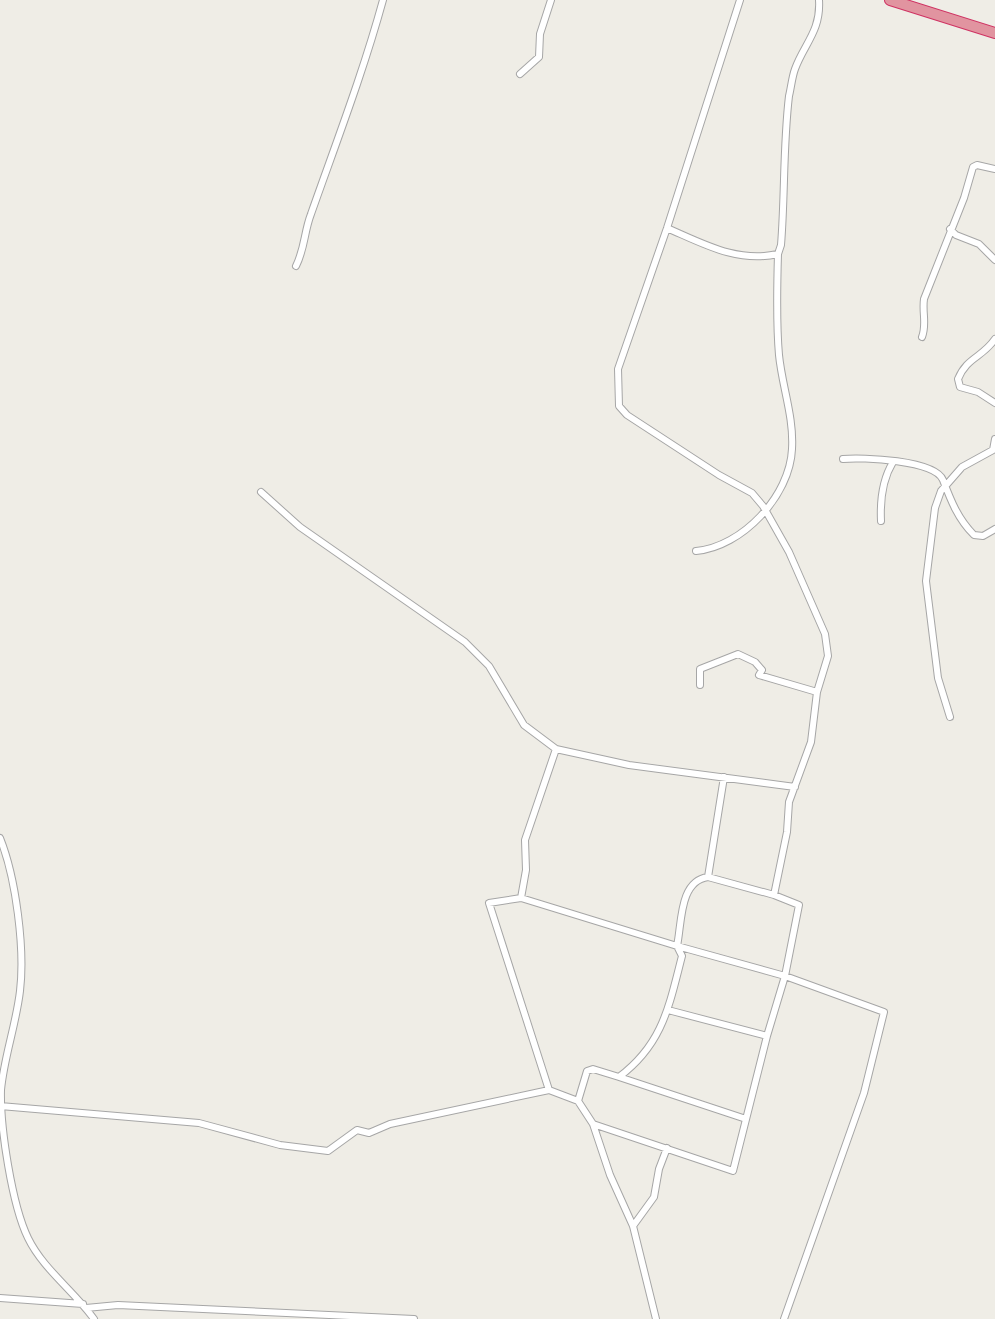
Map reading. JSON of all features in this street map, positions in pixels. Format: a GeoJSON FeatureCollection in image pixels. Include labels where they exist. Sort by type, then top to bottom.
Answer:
{"type":"FeatureCollection","features":[{"type":"Feature","properties":{"kind":"highway"},"geometry":{"type":"LineString","coordinates":[[890,0],[995,33]]}},
{"type":"Feature","properties":{"kind":"street"},"geometry":{"type":"LineString","coordinates":[[296,266],[306,242],[309,217],[340,135],[383,0]]}},
{"type":"Feature","properties":{"kind":"street"},"geometry":{"type":"LineString","coordinates":[[520,74],[539,57],[540,34],[551,0]]}},
{"type":"Feature","properties":{"kind":"street"},"geometry":{"type":"LineString","coordinates":[[740,0],[667,228],[618,369],[619,406],[627,415],[704,463],[719,475],[752,493],[766,512],[802,578],[825,634],[828,656],[817,692],[811,742],[789,802],[787,832],[774,895]]}},
{"type":"Feature","properties":{"kind":"street"},"geometry":{"type":"LineString","coordinates":[[696,551],[712,549],[750,526],[766,512],[785,476],[792,451],[786,385],[779,356],[778,254],[782,245],[782,180],[789,97],[795,68],[807,48],[820,13],[819,0]]}},
{"type":"Feature","properties":{"kind":"street"},"geometry":{"type":"LineString","coordinates":[[922,338],[926,327],[922,312],[924,299],[973,167],[977,165],[995,169]]}},
{"type":"Feature","properties":{"kind":"street"},"geometry":{"type":"LineString","coordinates":[[667,228],[732,255],[764,257],[778,254]]}},
{"type":"Feature","properties":{"kind":"street"},"geometry":{"type":"LineString","coordinates":[[951,229],[956,235],[979,244],[995,260]]}},
{"type":"Feature","properties":{"kind":"street"},"geometry":{"type":"LineString","coordinates":[[995,339],[985,354],[969,360],[958,380],[960,387],[978,392],[995,403]]}},
{"type":"Feature","properties":{"kind":"street"},"geometry":{"type":"LineString","coordinates":[[950,717],[938,678],[926,581],[935,508],[944,487],[962,467],[993,450],[995,439]]}},
{"type":"Feature","properties":{"kind":"street"},"geometry":{"type":"LineString","coordinates":[[843,459],[863,456],[933,469],[943,479],[944,487],[955,511],[974,536],[983,536],[995,529]]}},
{"type":"Feature","properties":{"kind":"street"},"geometry":{"type":"LineString","coordinates":[[881,521],[880,502],[884,476],[893,462]]}},
{"type":"Feature","properties":{"kind":"street"},"geometry":{"type":"LineString","coordinates":[[261,492],[300,527],[465,642],[489,666],[524,725],[556,749],[629,765],[795,788]]}},
{"type":"Feature","properties":{"kind":"street"},"geometry":{"type":"LineString","coordinates":[[700,685],[700,669],[738,654],[755,662],[762,670],[759,675],[817,692]]}},
{"type":"Feature","properties":{"kind":"street"},"geometry":{"type":"LineString","coordinates":[[521,898],[526,870],[525,840],[556,749]]}},
{"type":"Feature","properties":{"kind":"street"},"geometry":{"type":"LineString","coordinates":[[708,877],[724,777]]}},
{"type":"Feature","properties":{"kind":"street"},"geometry":{"type":"LineString","coordinates":[[0,838],[19,918],[20,989],[0,1106],[7,1162],[20,1218],[28,1238],[38,1256],[85,1306],[94,1319]]}},
{"type":"Feature","properties":{"kind":"street"},"geometry":{"type":"LineString","coordinates":[[592,1124],[733,1171],[767,1036],[785,976],[799,905],[774,895],[708,877],[697,879],[688,889],[677,946],[682,956],[662,1026],[640,1061],[619,1077]]}},
{"type":"Feature","properties":{"kind":"street"},"geometry":{"type":"LineString","coordinates":[[549,1090],[489,903],[521,898],[677,946],[785,976],[884,1012],[864,1093],[784,1319]]}},
{"type":"Feature","properties":{"kind":"street"},"geometry":{"type":"LineString","coordinates":[[668,1010],[767,1036]]}},
{"type":"Feature","properties":{"kind":"street"},"geometry":{"type":"LineString","coordinates":[[578,1101],[587,1071],[593,1069],[746,1119]]}},
{"type":"Feature","properties":{"kind":"street"},"geometry":{"type":"LineString","coordinates":[[0,1106],[199,1123],[280,1145],[328,1151],[357,1130],[369,1133],[390,1124],[549,1090],[578,1101],[592,1124],[610,1176],[633,1226],[656,1319]]}},
{"type":"Feature","properties":{"kind":"street"},"geometry":{"type":"LineString","coordinates":[[633,1226],[654,1197],[659,1169],[667,1148]]}},
{"type":"Feature","properties":{"kind":"street"},"geometry":{"type":"LineString","coordinates":[[0,1298],[85,1306],[118,1305],[414,1319]]}}]}
